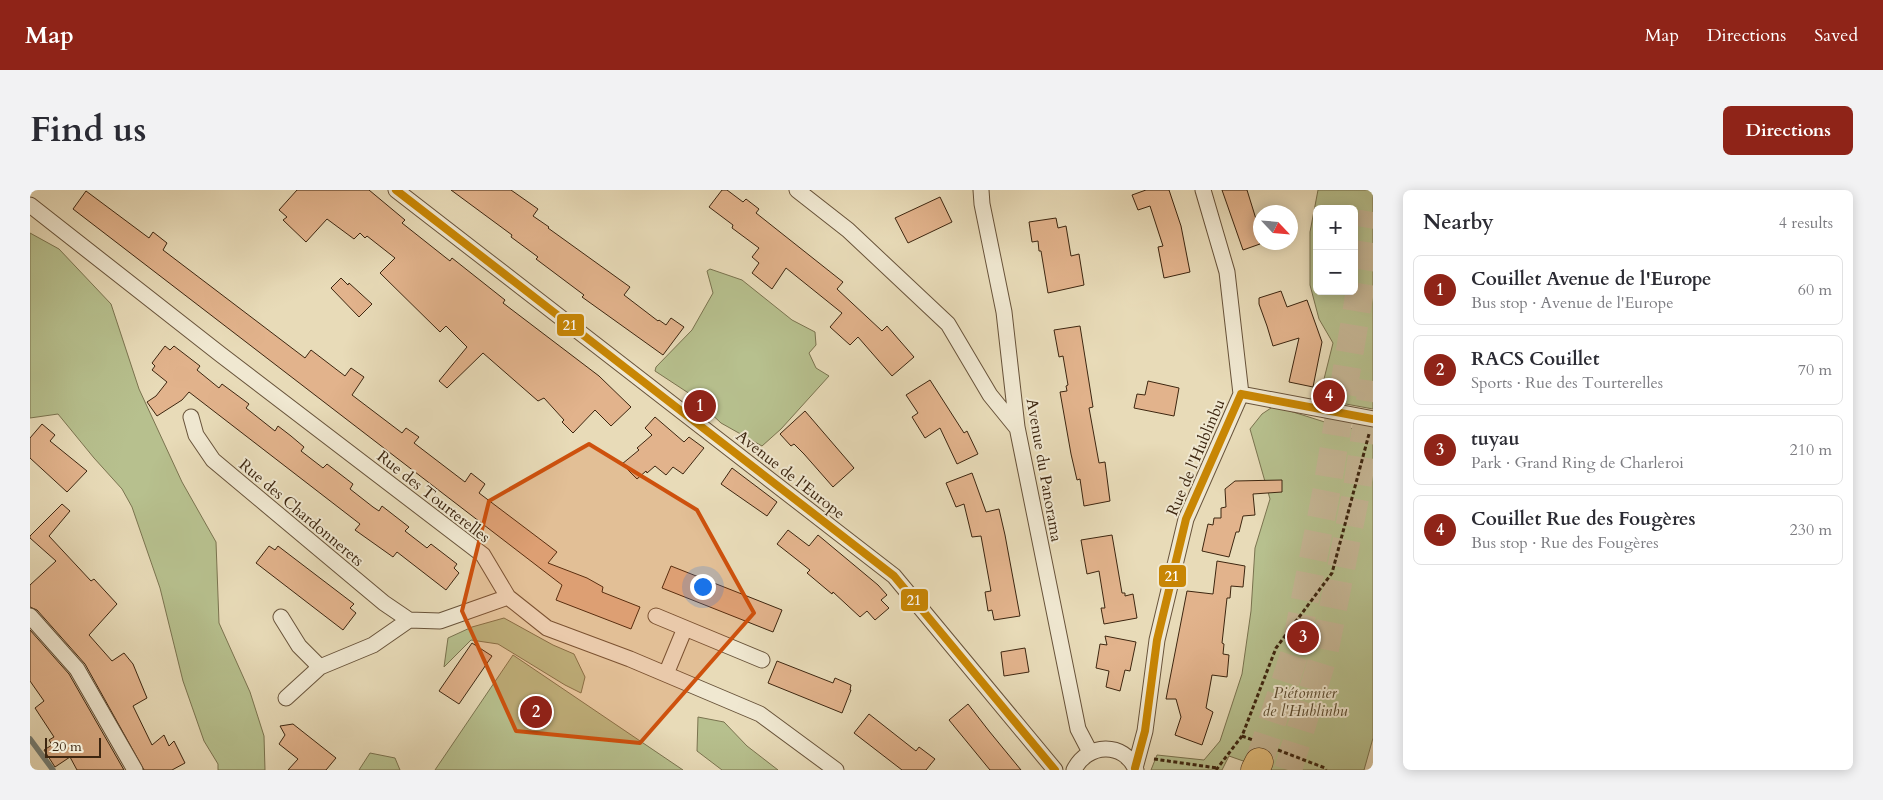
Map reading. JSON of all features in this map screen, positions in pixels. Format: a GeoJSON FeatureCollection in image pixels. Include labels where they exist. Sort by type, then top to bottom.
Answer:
{"type":"FeatureCollection","features":[{"type":"Feature","properties":{"kind":"street","name":"Avenue de l'Europe"},"geometry":{"type":"LineString","coordinates":[[396,190],[894,576],[1055,770]]}},
{"type":"Feature","properties":{"kind":"street"},"geometry":{"type":"LineString","coordinates":[[797,190],[848,230],[948,324],[990,395],[1017,427]]}},
{"type":"Feature","properties":{"kind":"street","name":"Avenue du Panorama"},"geometry":{"type":"LineString","coordinates":[[981,190],[982,204],[1004,312],[1017,427],[1078,729],[1090,752]]}},
{"type":"Feature","properties":{"kind":"street","name":"Rue de l'Hublinbu"},"geometry":{"type":"LineString","coordinates":[[1136,765],[1145,730],[1157,640],[1186,519],[1241,394],[1227,272],[1203,190]]}},
{"type":"Feature","properties":{"kind":"street","name":"Rue des Tourterelles"},"geometry":{"type":"LineString","coordinates":[[30,205],[227,360],[484,555],[508,597],[548,628],[666,674],[760,714],[836,770]]}},
{"type":"Feature","properties":{"kind":"street"},"geometry":{"type":"LineString","coordinates":[[1241,394],[1373,420]]}},
{"type":"Feature","properties":{"kind":"street","name":"Rue des Chardonnerets"},"geometry":{"type":"LineString","coordinates":[[191,417],[196,435],[213,460],[384,603],[408,620]]}},
{"type":"Feature","properties":{"kind":"street"},"geometry":{"type":"LineString","coordinates":[[286,698],[320,667],[373,645],[408,620],[440,621],[508,597]]}},
{"type":"Feature","properties":{"kind":"street"},"geometry":{"type":"LineString","coordinates":[[30,616],[78,669],[135,770]]}},
{"type":"Feature","properties":{"kind":"street"},"geometry":{"type":"LineString","coordinates":[[656,616],[762,660]]}},
{"type":"Feature","properties":{"kind":"street"},"geometry":{"type":"LineString","coordinates":[[281,617],[299,646],[320,667]]}},
{"type":"Feature","properties":{"kind":"street"},"geometry":{"type":"LineString","coordinates":[[666,674],[685,628]]}},
{"type":"Feature","properties":{"kind":"street"},"geometry":{"type":"LineString","coordinates":[[1074,770],[1078,760],[1090,752],[1100,749],[1119,752],[1136,765]]}},
{"type":"Feature","properties":{"kind":"path"},"geometry":{"type":"LineString","coordinates":[[1136,765],[1217,769],[1242,736],[1276,648],[1332,573],[1373,420]]}},
{"type":"Feature","properties":{"kind":"path"},"geometry":{"type":"LineString","coordinates":[[1242,736],[1261,755],[1326,768],[1326,770]]}},
{"type":"Feature","properties":{"kind":"highlighted area"},"geometry":{"type":"Polygon","coordinates":[[[589,444],[697,510],[754,613],[640,743],[516,731],[462,611],[489,501],[589,444]]]}},
{"type":"Feature","properties":{"kind":"green space"},"geometry":{"type":"Polygon","coordinates":[[[1318,190],[1373,190],[1373,409],[1319,399],[1333,343],[1319,319],[1310,285],[1310,232],[1313,216],[1313,295],[1358,295],[1358,205],[1315,205],[1318,190]]]}},
{"type":"Feature","properties":{"kind":"green space"},"geometry":{"type":"Polygon","coordinates":[[[30,233],[59,249],[111,304],[139,389],[182,482],[216,542],[219,623],[250,692],[264,736],[265,770],[218,770],[218,764],[204,741],[183,681],[160,588],[132,507],[122,489],[58,414],[30,418],[30,233]]]}},
{"type":"Feature","properties":{"kind":"green space"},"geometry":{"type":"Polygon","coordinates":[[[710,269],[742,280],[792,320],[815,332],[816,345],[809,353],[816,368],[829,376],[781,429],[762,446],[721,423],[690,394],[655,371],[656,367],[692,330],[713,293],[707,271],[710,269]]]}},
{"type":"Feature","properties":{"kind":"green space","name":"Piétonnier de l'Hublinbu"},"geometry":{"type":"Polygon","coordinates":[[[1274,406],[1331,424],[1373,433],[1373,738],[1364,770],[1269,770],[1229,756],[1222,770],[1151,770],[1157,755],[1204,760],[1220,741],[1242,674],[1251,611],[1255,548],[1270,499],[1250,429],[1262,414],[1274,406]]]}},
{"type":"Feature","properties":{"kind":"green space"},"geometry":{"type":"Polygon","coordinates":[[[504,618],[553,645],[574,654],[585,677],[581,693],[498,644],[471,640],[444,667],[448,638],[472,627],[504,618]]]}},
{"type":"Feature","properties":{"kind":"green space"},"geometry":{"type":"Polygon","coordinates":[[[513,655],[683,770],[435,770],[513,655]]]}},
{"type":"Feature","properties":{"kind":"green space"},"geometry":{"type":"Polygon","coordinates":[[[698,717],[724,722],[747,746],[778,770],[722,770],[697,751],[698,717]]]}},
{"type":"Feature","properties":{"kind":"green space"},"geometry":{"type":"Polygon","coordinates":[[[370,753],[395,758],[400,770],[359,770],[370,753]]]}},
{"type":"Feature","properties":{"kind":"building"},"geometry":{"type":"Polygon","coordinates":[[[297,190],[369,190],[405,220],[402,223],[450,261],[452,258],[505,300],[503,303],[599,376],[631,407],[611,426],[595,410],[573,433],[544,398],[538,401],[483,353],[447,388],[439,381],[467,347],[446,326],[440,332],[380,273],[395,258],[367,236],[365,238],[360,233],[354,239],[327,219],[306,242],[283,220],[287,217],[279,210],[297,190]]]}},
{"type":"Feature","properties":{"kind":"building"},"geometry":{"type":"Polygon","coordinates":[[[451,190],[511,190],[538,209],[533,216],[630,287],[624,295],[658,321],[666,325],[671,318],[684,327],[663,355],[582,297],[584,295],[536,259],[538,257],[511,237],[512,235],[451,190]]]}},
{"type":"Feature","properties":{"kind":"building"},"geometry":{"type":"Polygon","coordinates":[[[722,190],[727,190],[743,202],[746,199],[759,209],[756,213],[843,282],[837,289],[882,331],[887,326],[914,357],[892,376],[858,337],[850,345],[830,327],[842,313],[786,268],[772,289],[752,273],[759,263],[752,257],[759,248],[732,228],[733,225],[709,207],[722,190]]]}},
{"type":"Feature","properties":{"kind":"building"},"geometry":{"type":"Polygon","coordinates":[[[1146,190],[1169,190],[1181,226],[1190,272],[1164,278],[1158,247],[1163,246],[1150,206],[1138,210],[1132,195],[1146,190]]]}},
{"type":"Feature","properties":{"kind":"building"},"geometry":{"type":"Polygon","coordinates":[[[1222,190],[1247,190],[1253,209],[1253,246],[1243,250],[1222,190]]]}},
{"type":"Feature","properties":{"kind":"building"},"geometry":{"type":"Polygon","coordinates":[[[86,191],[149,238],[153,232],[167,243],[163,250],[305,358],[311,350],[345,376],[351,368],[364,377],[352,395],[402,433],[406,428],[419,437],[414,443],[465,482],[471,473],[485,484],[479,493],[557,552],[548,563],[587,578],[603,587],[602,592],[640,607],[631,629],[556,600],[562,585],[73,209],[86,191]]]}},
{"type":"Feature","properties":{"kind":"building"},"geometry":{"type":"Polygon","coordinates":[[[940,197],[952,222],[908,243],[895,218],[940,197]]]}},
{"type":"Feature","properties":{"kind":"building"},"geometry":{"type":"Polygon","coordinates":[[[1056,218],[1058,228],[1066,226],[1071,256],[1079,254],[1084,285],[1048,293],[1041,251],[1039,251],[1038,241],[1032,242],[1029,222],[1056,218]]]}},
{"type":"Feature","properties":{"kind":"building"},"geometry":{"type":"Polygon","coordinates":[[[341,278],[372,304],[359,317],[331,288],[341,278]]]}},
{"type":"Feature","properties":{"kind":"building"},"geometry":{"type":"Polygon","coordinates":[[[1281,291],[1287,307],[1307,300],[1322,342],[1313,387],[1289,382],[1299,338],[1273,346],[1259,304],[1259,298],[1281,291]]]}},
{"type":"Feature","properties":{"kind":"building"},"geometry":{"type":"Polygon","coordinates":[[[1080,326],[1093,407],[1089,408],[1099,463],[1105,462],[1110,501],[1084,506],[1080,479],[1077,480],[1071,454],[1060,392],[1067,391],[1066,386],[1068,385],[1063,356],[1059,357],[1054,330],[1080,326]]]}},
{"type":"Feature","properties":{"kind":"building"},"geometry":{"type":"Polygon","coordinates":[[[165,346],[170,350],[174,346],[200,366],[197,370],[219,388],[222,384],[249,404],[246,408],[275,431],[278,426],[291,436],[304,447],[301,451],[323,468],[327,464],[353,484],[350,489],[373,507],[379,511],[382,506],[409,527],[405,531],[427,548],[431,544],[457,564],[454,568],[459,573],[446,590],[397,552],[393,557],[355,530],[360,524],[189,392],[182,400],[157,416],[147,402],[156,396],[167,382],[152,370],[155,366],[152,363],[165,346]]]}},
{"type":"Feature","properties":{"kind":"building"},"geometry":{"type":"Polygon","coordinates":[[[930,380],[964,433],[967,431],[978,454],[957,464],[940,428],[925,438],[912,417],[918,413],[906,395],[930,380]]]}},
{"type":"Feature","properties":{"kind":"building"},"geometry":{"type":"Polygon","coordinates":[[[1148,381],[1179,388],[1174,416],[1134,408],[1137,394],[1145,395],[1148,381]]]}},
{"type":"Feature","properties":{"kind":"building"},"geometry":{"type":"Polygon","coordinates":[[[805,411],[854,468],[833,487],[794,444],[791,446],[780,434],[805,411]]]}},
{"type":"Feature","properties":{"kind":"building"},"geometry":{"type":"Polygon","coordinates":[[[655,417],[684,442],[689,437],[704,448],[683,474],[673,467],[666,475],[655,466],[637,479],[622,464],[639,450],[637,448],[652,435],[645,428],[655,417]]]}},
{"type":"Feature","properties":{"kind":"building"},"geometry":{"type":"Polygon","coordinates":[[[42,424],[55,435],[50,441],[87,471],[67,492],[30,458],[30,438],[42,424]]]}},
{"type":"Feature","properties":{"kind":"building"},"geometry":{"type":"Polygon","coordinates":[[[732,468],[777,502],[767,516],[721,484],[732,468]]]}},
{"type":"Feature","properties":{"kind":"building"},"geometry":{"type":"Polygon","coordinates":[[[972,473],[986,512],[999,509],[1020,616],[994,620],[992,610],[988,611],[985,592],[991,591],[981,536],[972,537],[964,504],[956,507],[946,483],[972,473]]]}},
{"type":"Feature","properties":{"kind":"building"},"geometry":{"type":"Polygon","coordinates":[[[1282,480],[1282,492],[1253,494],[1255,515],[1243,516],[1229,557],[1202,551],[1208,524],[1213,525],[1214,518],[1221,518],[1221,508],[1226,507],[1225,489],[1235,481],[1282,480]]]}},
{"type":"Feature","properties":{"kind":"building"},"geometry":{"type":"Polygon","coordinates":[[[62,504],[70,511],[49,536],[91,581],[94,579],[117,604],[89,635],[112,661],[124,653],[133,664],[147,698],[133,706],[152,745],[164,735],[169,746],[174,741],[185,763],[172,770],[144,770],[85,664],[37,610],[30,607],[30,585],[56,561],[30,536],[62,504]]]}},
{"type":"Feature","properties":{"kind":"building"},"geometry":{"type":"Polygon","coordinates":[[[788,530],[809,546],[818,535],[878,585],[887,595],[881,600],[889,608],[875,620],[867,611],[860,617],[833,592],[832,594],[807,573],[810,570],[777,544],[788,530]]]}},
{"type":"Feature","properties":{"kind":"building"},"geometry":{"type":"Polygon","coordinates":[[[1112,535],[1122,593],[1125,593],[1125,596],[1133,594],[1137,618],[1104,624],[1101,608],[1105,608],[1099,571],[1087,574],[1081,540],[1112,535]]]}},
{"type":"Feature","properties":{"kind":"building"},"geometry":{"type":"Polygon","coordinates":[[[269,546],[275,550],[278,546],[354,604],[350,608],[356,613],[343,630],[256,563],[269,546]]]}},
{"type":"Feature","properties":{"kind":"building"},"geometry":{"type":"Polygon","coordinates":[[[1217,561],[1245,566],[1243,587],[1231,586],[1230,598],[1227,598],[1222,643],[1224,644],[1223,654],[1229,655],[1227,677],[1212,675],[1206,708],[1213,712],[1202,745],[1175,735],[1181,717],[1176,699],[1166,699],[1187,591],[1213,594],[1217,561]]]}},
{"type":"Feature","properties":{"kind":"building"},"geometry":{"type":"Polygon","coordinates":[[[671,566],[782,610],[773,632],[662,588],[671,566]]]}},
{"type":"Feature","properties":{"kind":"building"},"geometry":{"type":"Polygon","coordinates":[[[30,630],[69,674],[124,770],[77,770],[70,757],[55,767],[44,750],[52,745],[49,740],[54,737],[35,708],[44,701],[30,681],[30,630]]]}},
{"type":"Feature","properties":{"kind":"building"},"geometry":{"type":"Polygon","coordinates":[[[1105,636],[1136,642],[1130,671],[1125,670],[1120,691],[1106,687],[1109,671],[1096,668],[1100,644],[1107,645],[1105,636]]]}},
{"type":"Feature","properties":{"kind":"building"},"geometry":{"type":"Polygon","coordinates":[[[472,643],[492,656],[459,704],[439,691],[472,643]]]}},
{"type":"Feature","properties":{"kind":"building"},"geometry":{"type":"Polygon","coordinates":[[[1025,648],[1029,672],[1004,676],[1001,652],[1025,648]]]}},
{"type":"Feature","properties":{"kind":"building"},"geometry":{"type":"Polygon","coordinates":[[[777,661],[833,683],[835,678],[851,685],[851,690],[842,713],[768,683],[777,661]]]}},
{"type":"Feature","properties":{"kind":"building"},"geometry":{"type":"Polygon","coordinates":[[[968,704],[1021,770],[990,770],[949,720],[968,704]]]}},
{"type":"Feature","properties":{"kind":"building"},"geometry":{"type":"Polygon","coordinates":[[[869,714],[916,751],[919,747],[935,759],[926,770],[902,770],[854,733],[869,714]]]}},
{"type":"Feature","properties":{"kind":"building"},"geometry":{"type":"Polygon","coordinates":[[[293,724],[336,758],[326,770],[288,770],[298,759],[279,744],[285,735],[280,726],[293,724]]]}},
{"type":"Feature","properties":{"kind":"waterway"},"geometry":{"type":"LineString","coordinates":[[30,739],[53,770]]}},
{"type":"Feature","properties":{"kind":"tunnel"},"geometry":{"type":"LineString","coordinates":[[1259,762],[1294,655],[1327,488],[1373,212]]}},
{"type":"Feature","properties":{"kind":"tunnel"},"geometry":{"type":"LineString","coordinates":[[1288,770],[1324,654],[1357,488],[1373,381]]}},
{"type":"Feature","properties":{"kind":"transit line","name":"21"},"geometry":{"type":"LineString","coordinates":[[396,190],[894,576],[1055,770]]}},
{"type":"Feature","properties":{"kind":"transit line","name":"21"},"geometry":{"type":"LineString","coordinates":[[1241,394],[1373,419]]}},
{"type":"Feature","properties":{"kind":"transit line","name":"21"},"geometry":{"type":"LineString","coordinates":[[1135,768],[1145,731],[1157,640],[1186,519],[1241,394]]}},
{"type":"Feature","properties":{"kind":"place","name":"Couillet Rue des Fougères"},"geometry":{"type":"Point","coordinates":[1329,396]}},
{"type":"Feature","properties":{"kind":"place","name":"Couillet Avenue de l'Europe"},"geometry":{"type":"Point","coordinates":[700,406]}},
{"type":"Feature","properties":{"kind":"place","name":"tuyau"},"geometry":{"type":"Point","coordinates":[1303,637]}},
{"type":"Feature","properties":{"kind":"place","name":"RACS Couillet"},"geometry":{"type":"Point","coordinates":[536,712]}}]}
